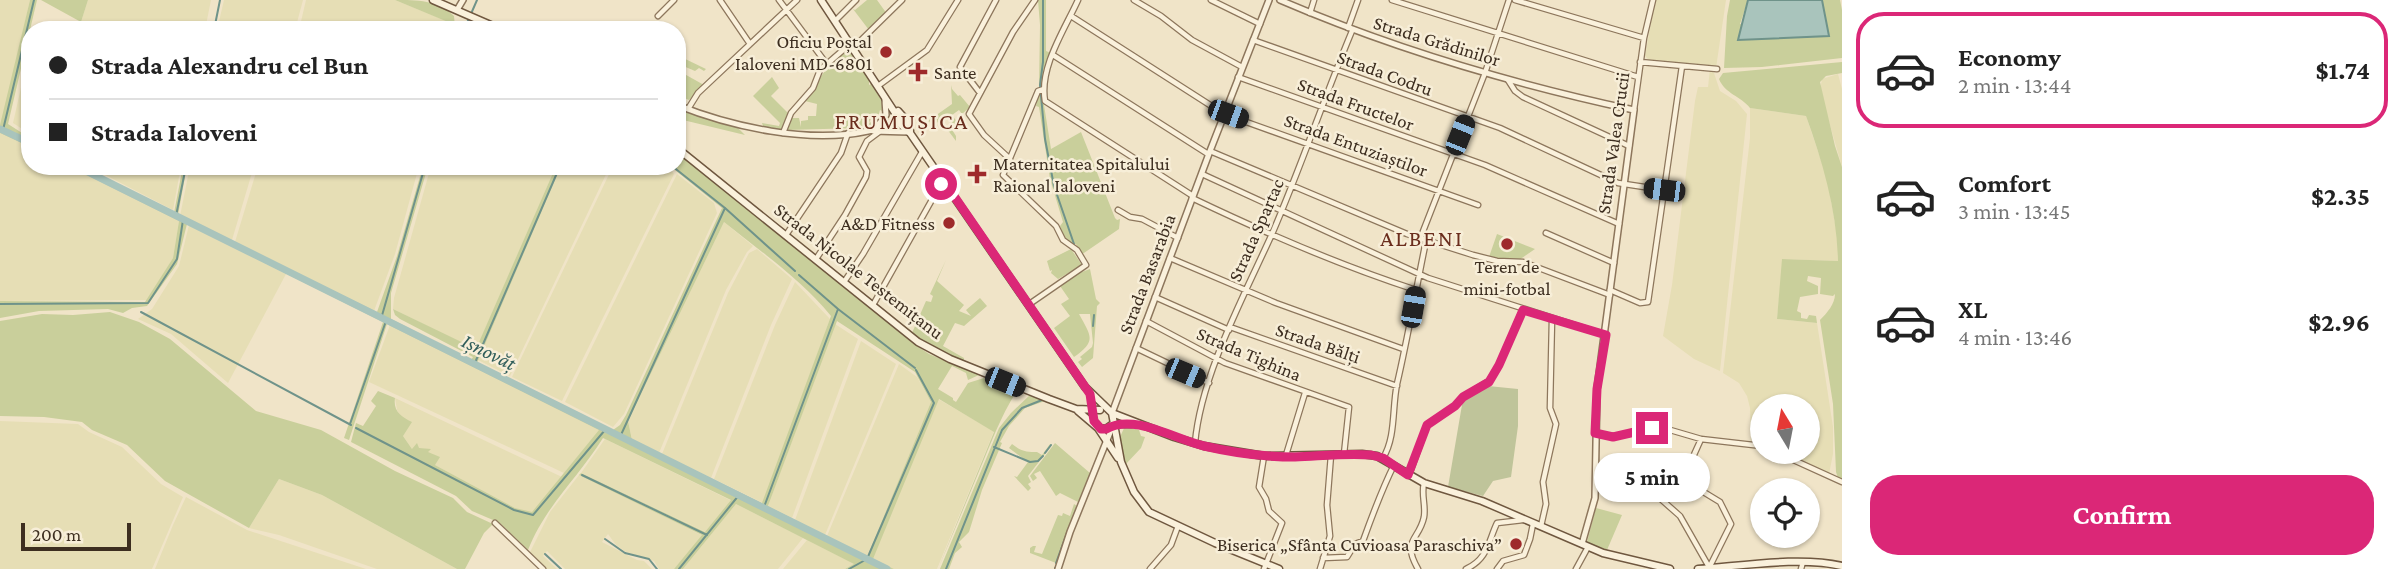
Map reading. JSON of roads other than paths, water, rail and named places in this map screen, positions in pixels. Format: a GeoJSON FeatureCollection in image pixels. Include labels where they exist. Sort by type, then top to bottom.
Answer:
{"type":"FeatureCollection","features":[{"type":"Feature","properties":{"kind":"main road"},"geometry":{"type":"LineString","coordinates":[[433,0],[481,21]]}},
{"type":"Feature","properties":{"kind":"main road"},"geometry":{"type":"LineString","coordinates":[[821,0],[1101,412],[1195,444],[1264,456],[1344,454],[1383,458],[1424,483],[1482,500],[1532,524],[1614,557],[1665,569]]}},
{"type":"Feature","properties":{"kind":"main road","name":"Strada Nicolae Testemițanu"},"geometry":{"type":"LineString","coordinates":[[686,155],[918,342],[937,353],[1076,409],[1101,412]]}},
{"type":"Feature","properties":{"kind":"main road"},"geometry":{"type":"LineString","coordinates":[[1090,394],[1101,412]]}},
{"type":"Feature","properties":{"kind":"main road","name":"Strada Nicolae Testemițanu"},"geometry":{"type":"LineString","coordinates":[[1076,409],[1097,427],[1121,462]]}},
{"type":"Feature","properties":{"kind":"main road","name":"Strada Basarabia"},"geometry":{"type":"LineString","coordinates":[[1101,412],[1113,424]]}},
{"type":"Feature","properties":{"kind":"main road","name":"Strada Basarabia"},"geometry":{"type":"LineString","coordinates":[[1097,427],[1101,412]]}},
{"type":"Feature","properties":{"kind":"main road"},"geometry":{"type":"LineString","coordinates":[[1097,427],[1106,429],[1113,424],[1136,424]]}},
{"type":"Feature","properties":{"kind":"main road"},"geometry":{"type":"LineString","coordinates":[[1113,424],[1128,481],[1144,507],[1155,516],[1265,567],[1279,569]]}},
{"type":"Feature","properties":{"kind":"main road"},"geometry":{"type":"LineString","coordinates":[[1698,569],[1802,566],[1822,562],[1842,566]]}},
{"type":"Feature","properties":{"kind":"street"},"geometry":{"type":"LineString","coordinates":[[460,11],[463,0]]}},
{"type":"Feature","properties":{"kind":"street"},"geometry":{"type":"LineString","coordinates":[[658,16],[674,0]]}},
{"type":"Feature","properties":{"kind":"street"},"geometry":{"type":"LineString","coordinates":[[720,0],[750,44]]}},
{"type":"Feature","properties":{"kind":"street"},"geometry":{"type":"LineString","coordinates":[[779,0],[826,64]]}},
{"type":"Feature","properties":{"kind":"street"},"geometry":{"type":"LineString","coordinates":[[797,0],[720,72],[694,98],[688,109],[783,134],[871,131],[911,133]]}},
{"type":"Feature","properties":{"kind":"street"},"geometry":{"type":"LineString","coordinates":[[835,21],[856,0]]}},
{"type":"Feature","properties":{"kind":"street"},"geometry":{"type":"LineString","coordinates":[[783,134],[789,117],[813,88],[820,70],[852,46],[902,0]]}},
{"type":"Feature","properties":{"kind":"street"},"geometry":{"type":"LineString","coordinates":[[816,259],[867,175],[859,157],[871,131],[881,124],[886,115],[887,107],[880,88],[927,50],[958,0]]}},
{"type":"Feature","properties":{"kind":"street"},"geometry":{"type":"LineString","coordinates":[[980,93],[960,67],[996,0]]}},
{"type":"Feature","properties":{"kind":"street"},"geometry":{"type":"LineString","coordinates":[[1010,159],[984,135],[970,117],[970,110],[1013,32],[1035,0]]}},
{"type":"Feature","properties":{"kind":"street"},"geometry":{"type":"LineString","coordinates":[[1028,305],[1086,263],[1077,250],[1063,240],[1056,226],[1040,208],[1003,175],[1078,0]]}},
{"type":"Feature","properties":{"kind":"street"},"geometry":{"type":"LineString","coordinates":[[1134,0],[1161,16],[1192,40],[1242,67]]}},
{"type":"Feature","properties":{"kind":"street"},"geometry":{"type":"LineString","coordinates":[[1211,0],[1260,24]]}},
{"type":"Feature","properties":{"kind":"street","name":"Strada Basarabia"},"geometry":{"type":"LineString","coordinates":[[1101,412],[1115,402],[1269,0]]}},
{"type":"Feature","properties":{"kind":"street","name":"Strada Grădinilor"},"geometry":{"type":"LineString","coordinates":[[1280,0],[1350,30],[1485,74],[1634,110]]}},
{"type":"Feature","properties":{"kind":"street"},"geometry":{"type":"LineString","coordinates":[[1310,13],[1314,0]]}},
{"type":"Feature","properties":{"kind":"street","name":"Strada Spartac"},"geometry":{"type":"LineString","coordinates":[[1195,444],[1201,406],[1217,360],[1245,290],[1282,210],[1336,70],[1358,0]]}},
{"type":"Feature","properties":{"kind":"street"},"geometry":{"type":"LineString","coordinates":[[1392,0],[1638,77]]}},
{"type":"Feature","properties":{"kind":"street"},"geometry":{"type":"LineString","coordinates":[[1383,458],[1388,449],[1423,240],[1438,189],[1485,74],[1509,0]]}},
{"type":"Feature","properties":{"kind":"street"},"geometry":{"type":"LineString","coordinates":[[1515,0],[1644,38]]}},
{"type":"Feature","properties":{"kind":"street","name":"Strada Valea Crucii"},"geometry":{"type":"LineString","coordinates":[[1585,546],[1596,486],[1597,389],[1640,62],[1653,0]]}},
{"type":"Feature","properties":{"kind":"street","name":"Strada Entuziaștilor"},"geometry":{"type":"LineString","coordinates":[[1071,16],[1224,114],[1478,205]]}},
{"type":"Feature","properties":{"kind":"street","name":"Strada Codru"},"geometry":{"type":"LineString","coordinates":[[1253,40],[1511,133],[1623,185],[1664,190]]}},
{"type":"Feature","properties":{"kind":"street"},"geometry":{"type":"LineString","coordinates":[[1053,55],[1209,152],[1423,240],[1486,258],[1523,262],[1640,303],[1646,303],[1649,297],[1682,66]]}},
{"type":"Feature","properties":{"kind":"street"},"geometry":{"type":"LineString","coordinates":[[1640,62],[1717,69]]}},
{"type":"Feature","properties":{"kind":"street","name":"Strada Fructelor"},"geometry":{"type":"LineString","coordinates":[[1238,77],[1453,153],[1619,224]]}},
{"type":"Feature","properties":{"kind":"street","name":"Strada Grădinilor"},"geometry":{"type":"LineString","coordinates":[[1508,80],[1523,97],[1629,146]]}},
{"type":"Feature","properties":{"kind":"street"},"geometry":{"type":"LineString","coordinates":[[1041,90],[1047,103],[1193,197],[1271,236],[1416,290]]}},
{"type":"Feature","properties":{"kind":"street"},"geometry":{"type":"LineString","coordinates":[[867,141],[871,131],[901,121]]}},
{"type":"Feature","properties":{"kind":"street"},"geometry":{"type":"LineString","coordinates":[[786,235],[841,153],[848,133]]}},
{"type":"Feature","properties":{"kind":"street"},"geometry":{"type":"LineString","coordinates":[[844,282],[923,151]]}},
{"type":"Feature","properties":{"kind":"street"},"geometry":{"type":"LineString","coordinates":[[1202,174],[1419,273],[1523,310],[1606,335]]}},
{"type":"Feature","properties":{"kind":"street"},"geometry":{"type":"LineString","coordinates":[[873,306],[943,180]]}},
{"type":"Feature","properties":{"kind":"street"},"geometry":{"type":"LineString","coordinates":[[1118,209],[1178,238]]}},
{"type":"Feature","properties":{"kind":"street"},"geometry":{"type":"LineString","coordinates":[[1546,233],[1615,263]]}},
{"type":"Feature","properties":{"kind":"street"},"geometry":{"type":"LineString","coordinates":[[1170,258],[1245,290],[1404,349]]}},
{"type":"Feature","properties":{"kind":"street","name":"Strada Bălți"},"geometry":{"type":"LineString","coordinates":[[1155,297],[1230,329],[1397,386]]}},
{"type":"Feature","properties":{"kind":"street"},"geometry":{"type":"LineString","coordinates":[[1408,475],[1427,425],[1455,406],[1463,397],[1489,382],[1523,310]]}},
{"type":"Feature","properties":{"kind":"street"},"geometry":{"type":"LineString","coordinates":[[1540,527],[1546,504],[1543,478],[1556,422],[1550,408],[1552,319]]}},
{"type":"Feature","properties":{"kind":"street","name":"Strada Tighina"},"geometry":{"type":"LineString","coordinates":[[1145,321],[1217,360],[1349,407],[1344,454]]}},
{"type":"Feature","properties":{"kind":"street"},"geometry":{"type":"LineString","coordinates":[[1135,348],[1209,383]]}},
{"type":"Feature","properties":{"kind":"street","name":"Strada Tighina"},"geometry":{"type":"LineString","coordinates":[[1285,456],[1305,393]]}},
{"type":"Feature","properties":{"kind":"street","name":"Strada Basarabia"},"geometry":{"type":"LineString","coordinates":[[1058,569],[1113,424]]}},
{"type":"Feature","properties":{"kind":"street"},"geometry":{"type":"LineString","coordinates":[[1595,433],[1613,437],[1660,427],[1701,439],[1750,445]]}},
{"type":"Feature","properties":{"kind":"street"},"geometry":{"type":"LineString","coordinates":[[1701,439],[1690,462],[1689,481],[1720,502],[1731,524],[1709,568]]}},
{"type":"Feature","properties":{"kind":"street"},"geometry":{"type":"LineString","coordinates":[[1320,569],[1331,530],[1327,505],[1331,455]]}},
{"type":"Feature","properties":{"kind":"street"},"geometry":{"type":"LineString","coordinates":[[1264,456],[1259,486],[1269,511],[1282,523],[1265,567]]}},
{"type":"Feature","properties":{"kind":"street"},"geometry":{"type":"LineString","coordinates":[[1802,464],[1842,482]]}},
{"type":"Feature","properties":{"kind":"street"},"geometry":{"type":"LineString","coordinates":[[1323,558],[1347,557],[1355,544],[1364,538],[1367,525],[1394,465]]}},
{"type":"Feature","properties":{"kind":"street"},"geometry":{"type":"LineString","coordinates":[[1418,569],[1410,554],[1423,520],[1424,483]]}},
{"type":"Feature","properties":{"kind":"street"},"geometry":{"type":"LineString","coordinates":[[1596,486],[1623,491],[1643,488],[1662,499],[1685,524],[1709,568]]}},
{"type":"Feature","properties":{"kind":"street"},"geometry":{"type":"LineString","coordinates":[[1466,569],[1476,564],[1486,552],[1497,523],[1523,520]]}},
{"type":"Feature","properties":{"kind":"street"},"geometry":{"type":"LineString","coordinates":[[495,523],[543,569]]}},
{"type":"Feature","properties":{"kind":"street"},"geometry":{"type":"LineString","coordinates":[[1497,569],[1503,562],[1524,555],[1532,524]]}},
{"type":"Feature","properties":{"kind":"street"},"geometry":{"type":"LineString","coordinates":[[1150,569],[1171,545],[1178,526]]}},
{"type":"Feature","properties":{"kind":"street"},"geometry":{"type":"LineString","coordinates":[[1576,569],[1585,546]]}},
{"type":"Feature","properties":{"kind":"water"},"geometry":{"type":"Polygon","coordinates":[[[1748,0],[1822,0],[1829,36],[1738,40],[1748,0]]]}},
{"type":"Feature","properties":{"kind":"waterway"},"geometry":{"type":"LineString","coordinates":[[29,21],[34,0]]}},
{"type":"Feature","properties":{"kind":"waterway"},"geometry":{"type":"LineString","coordinates":[[216,21],[220,0]]}},
{"type":"Feature","properties":{"kind":"waterway"},"geometry":{"type":"LineString","coordinates":[[468,21],[477,0]]}},
{"type":"Feature","properties":{"kind":"waterway"},"geometry":{"type":"LineString","coordinates":[[1043,0],[1043,62],[1040,85],[1045,139],[1054,186],[1074,244]]}},
{"type":"Feature","properties":{"kind":"waterway"},"geometry":{"type":"LineString","coordinates":[[3,130],[21,55]]}},
{"type":"Feature","properties":{"kind":"waterway","name":"Ișnovăț"},"geometry":{"type":"LineString","coordinates":[[0,129],[21,139]]}},
{"type":"Feature","properties":{"kind":"waterway","name":"Ișnovăț"},"geometry":{"type":"LineString","coordinates":[[94,175],[887,569]]}},
{"type":"Feature","properties":{"kind":"waterway"},"geometry":{"type":"LineString","coordinates":[[176,216],[184,175]]}},
{"type":"Feature","properties":{"kind":"waterway"},"geometry":{"type":"LineString","coordinates":[[381,319],[422,175]]}},
{"type":"Feature","properties":{"kind":"waterway"},"geometry":{"type":"LineString","coordinates":[[474,365],[556,175]]}},
{"type":"Feature","properties":{"kind":"waterway"},"geometry":{"type":"LineString","coordinates":[[683,175],[725,208],[795,271]]}},
{"type":"Feature","properties":{"kind":"waterway"},"geometry":{"type":"LineString","coordinates":[[620,437],[725,208]]}},
{"type":"Feature","properties":{"kind":"waterway"},"geometry":{"type":"LineString","coordinates":[[0,304],[148,303],[177,259],[183,220]]}},
{"type":"Feature","properties":{"kind":"waterway"},"geometry":{"type":"LineString","coordinates":[[799,275],[838,309],[915,368]]}},
{"type":"Feature","properties":{"kind":"waterway"},"geometry":{"type":"LineString","coordinates":[[764,507],[838,309]]}},
{"type":"Feature","properties":{"kind":"waterway"},"geometry":{"type":"LineString","coordinates":[[141,312],[351,425]]}},
{"type":"Feature","properties":{"kind":"waterway"},"geometry":{"type":"LineString","coordinates":[[1093,326],[1094,315]]}},
{"type":"Feature","properties":{"kind":"waterway"},"geometry":{"type":"LineString","coordinates":[[350,424],[386,321]]}},
{"type":"Feature","properties":{"kind":"waterway"},"geometry":{"type":"LineString","coordinates":[[849,569],[867,559],[934,403],[916,370]]}},
{"type":"Feature","properties":{"kind":"waterway"},"geometry":{"type":"LineString","coordinates":[[946,569],[1002,430],[1022,408],[1042,400]]}},
{"type":"Feature","properties":{"kind":"waterway"},"geometry":{"type":"LineString","coordinates":[[356,428],[514,510],[533,515],[605,430]]}},
{"type":"Feature","properties":{"kind":"waterway"},"geometry":{"type":"LineString","coordinates":[[1045,453],[1051,445]]}},
{"type":"Feature","properties":{"kind":"waterway"},"geometry":{"type":"LineString","coordinates":[[994,447],[1030,462],[1038,461],[1043,456]]}},
{"type":"Feature","properties":{"kind":"waterway"},"geometry":{"type":"LineString","coordinates":[[1094,466],[1100,451]]}},
{"type":"Feature","properties":{"kind":"waterway"},"geometry":{"type":"LineString","coordinates":[[582,475],[707,535]]}},
{"type":"Feature","properties":{"kind":"waterway"},"geometry":{"type":"LineString","coordinates":[[679,569],[739,495]]}},
{"type":"Feature","properties":{"kind":"waterway"},"geometry":{"type":"LineString","coordinates":[[1056,563],[1068,530]]}},
{"type":"Feature","properties":{"kind":"waterway"},"geometry":{"type":"LineString","coordinates":[[605,539],[625,553],[649,559],[657,569]]}},
{"type":"Feature","properties":{"kind":"waterway"},"geometry":{"type":"LineString","coordinates":[[545,554],[561,569]]}},
{"type":"Feature","properties":{"kind":"place","name":"Oficiu Poștal Ialoveni MD-6801"},"geometry":{"type":"Point","coordinates":[886,52]}},
{"type":"Feature","properties":{"kind":"place","name":"Sante"},"geometry":{"type":"Point","coordinates":[918,72]}},
{"type":"Feature","properties":{"kind":"place","name":"Maternitatea Spitalului Raional Ialoveni"},"geometry":{"type":"Point","coordinates":[977,174]}},
{"type":"Feature","properties":{"kind":"place","name":"A&D Fitness"},"geometry":{"type":"Point","coordinates":[949,223]}},
{"type":"Feature","properties":{"kind":"place","name":"Teren de mini-fotbal"},"geometry":{"type":"Point","coordinates":[1507,244]}},
{"type":"Feature","properties":{"kind":"place","name":"Biserica „Sfânta Cuvioasa Paraschiva”"},"geometry":{"type":"Point","coordinates":[1516,544]}},
{"type":"Feature","properties":{"kind":"district","name":"FRUMUȘICA"},"geometry":{"type":"Point","coordinates":[902,121]}},
{"type":"Feature","properties":{"kind":"district","name":"ALBENI"},"geometry":{"type":"Point","coordinates":[1422,238]}}]}
